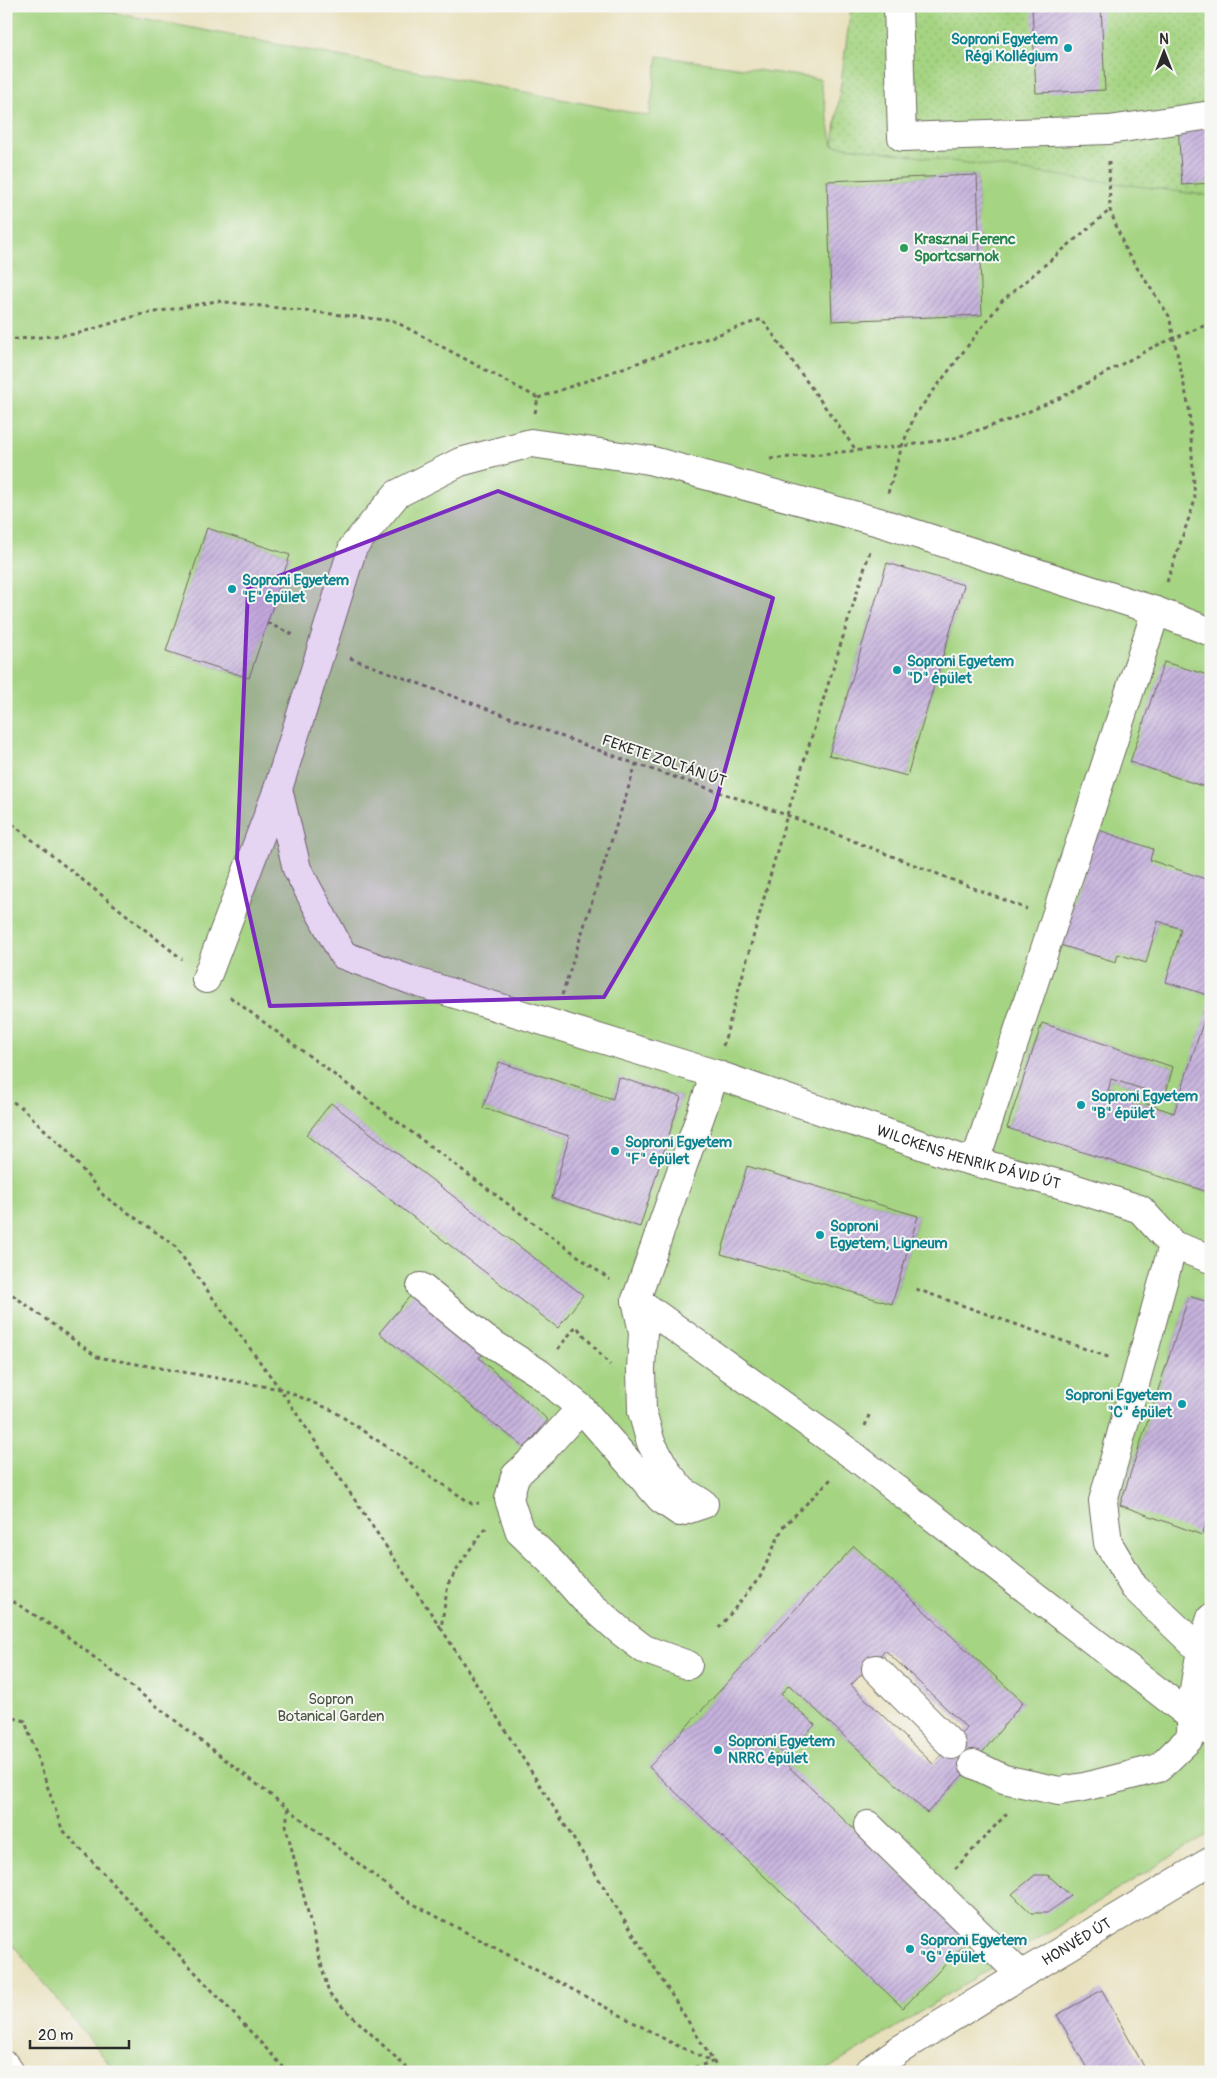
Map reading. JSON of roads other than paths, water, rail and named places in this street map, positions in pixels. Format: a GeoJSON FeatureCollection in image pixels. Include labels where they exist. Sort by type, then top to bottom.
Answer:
{"type":"FeatureCollection","features":[{"type":"Feature","properties":{"kind":"street"},"geometry":{"type":"LineString","coordinates":[[898,6],[902,137],[1108,130],[1211,114]]}},
{"type":"Feature","properties":{"kind":"street"},"geometry":{"type":"LineString","coordinates":[[206,978],[278,790],[353,547],[397,494],[460,462],[531,443],[650,460],[879,522],[1156,611],[1211,632]]}},
{"type":"Feature","properties":{"kind":"street"},"geometry":{"type":"LineString","coordinates":[[975,1162],[1156,611]]}},
{"type":"Feature","properties":{"kind":"street","name":"WILCKENS HENRIK DÁVID ÚT"},"geometry":{"type":"LineString","coordinates":[[278,790],[297,869],[343,955],[413,981],[715,1074],[956,1157],[1067,1186],[1140,1209],[1174,1245],[1211,1259]]}},
{"type":"Feature","properties":{"kind":"street"},"geometry":{"type":"LineString","coordinates":[[421,1287],[484,1339],[539,1373],[581,1408],[661,1499],[680,1512],[704,1504],[683,1491],[668,1473],[651,1443],[642,1411],[641,1369],[643,1332],[636,1300],[715,1074]]}},
{"type":"Feature","properties":{"kind":"street"},"geometry":{"type":"LineString","coordinates":[[1174,1245],[1103,1501],[1108,1543],[1134,1587],[1200,1650]]}},
{"type":"Feature","properties":{"kind":"street"},"geometry":{"type":"LineString","coordinates":[[636,1300],[854,1456],[1201,1726]]}},
{"type":"Feature","properties":{"kind":"street"},"geometry":{"type":"LineString","coordinates":[[581,1408],[543,1450],[515,1476],[509,1499],[520,1532],[552,1563],[583,1598],[619,1630],[644,1649],[688,1665]]}},
{"type":"Feature","properties":{"kind":"street"},"geometry":{"type":"LineString","coordinates":[[973,1764],[1004,1779],[1059,1790],[1084,1787],[1160,1768],[1201,1726],[1200,1650],[1211,1618]]}},
{"type":"Feature","properties":{"kind":"street"},"geometry":{"type":"LineString","coordinates":[[876,1669],[952,1745]]}},
{"type":"Feature","properties":{"kind":"street"},"geometry":{"type":"LineString","coordinates":[[868,1825],[1021,1975]]}},
{"type":"Feature","properties":{"kind":"street","name":"HONVÉD ÚT"},"geometry":{"type":"LineString","coordinates":[[868,2072],[898,2050],[1211,1861]]}},
{"type":"Feature","properties":{"kind":"street"},"geometry":{"type":"LineString","coordinates":[[6,2066],[10,2072]]}},
{"type":"Feature","properties":{"kind":"place","name":"Soproni Egyetem Régi Kollégium"},"geometry":{"type":"Point","coordinates":[1068,48]}},
{"type":"Feature","properties":{"kind":"place","name":"Krasznai Ferenc Sportcsarnok"},"geometry":{"type":"Point","coordinates":[904,248]}},
{"type":"Feature","properties":{"kind":"place","name":"Soproni Egyetem \"E\" épület"},"geometry":{"type":"Point","coordinates":[232,589]}},
{"type":"Feature","properties":{"kind":"place","name":"Soproni Egyetem \"D\" épület"},"geometry":{"type":"Point","coordinates":[897,670]}},
{"type":"Feature","properties":{"kind":"place","name":"Soproni Egyetem \"B\" épület"},"geometry":{"type":"Point","coordinates":[1081,1105]}},
{"type":"Feature","properties":{"kind":"place","name":"Soproni Egyetem \"F\" épület"},"geometry":{"type":"Point","coordinates":[615,1151]}},
{"type":"Feature","properties":{"kind":"place","name":"Soproni Egyetem, Ligneum"},"geometry":{"type":"Point","coordinates":[820,1235]}},
{"type":"Feature","properties":{"kind":"place","name":"Soproni Egyetem \"C\" épület"},"geometry":{"type":"Point","coordinates":[1182,1404]}},
{"type":"Feature","properties":{"kind":"place","name":"Soproni Egyetem NRRC épület"},"geometry":{"type":"Point","coordinates":[718,1750]}},
{"type":"Feature","properties":{"kind":"place","name":"Soproni Egyetem \"G\" épület"},"geometry":{"type":"Point","coordinates":[910,1949]}},
{"type":"Feature","properties":{"kind":"park label","name":"Sopron Botanical Garden"},"geometry":{"type":"Point","coordinates":[331,1708]}}]}
